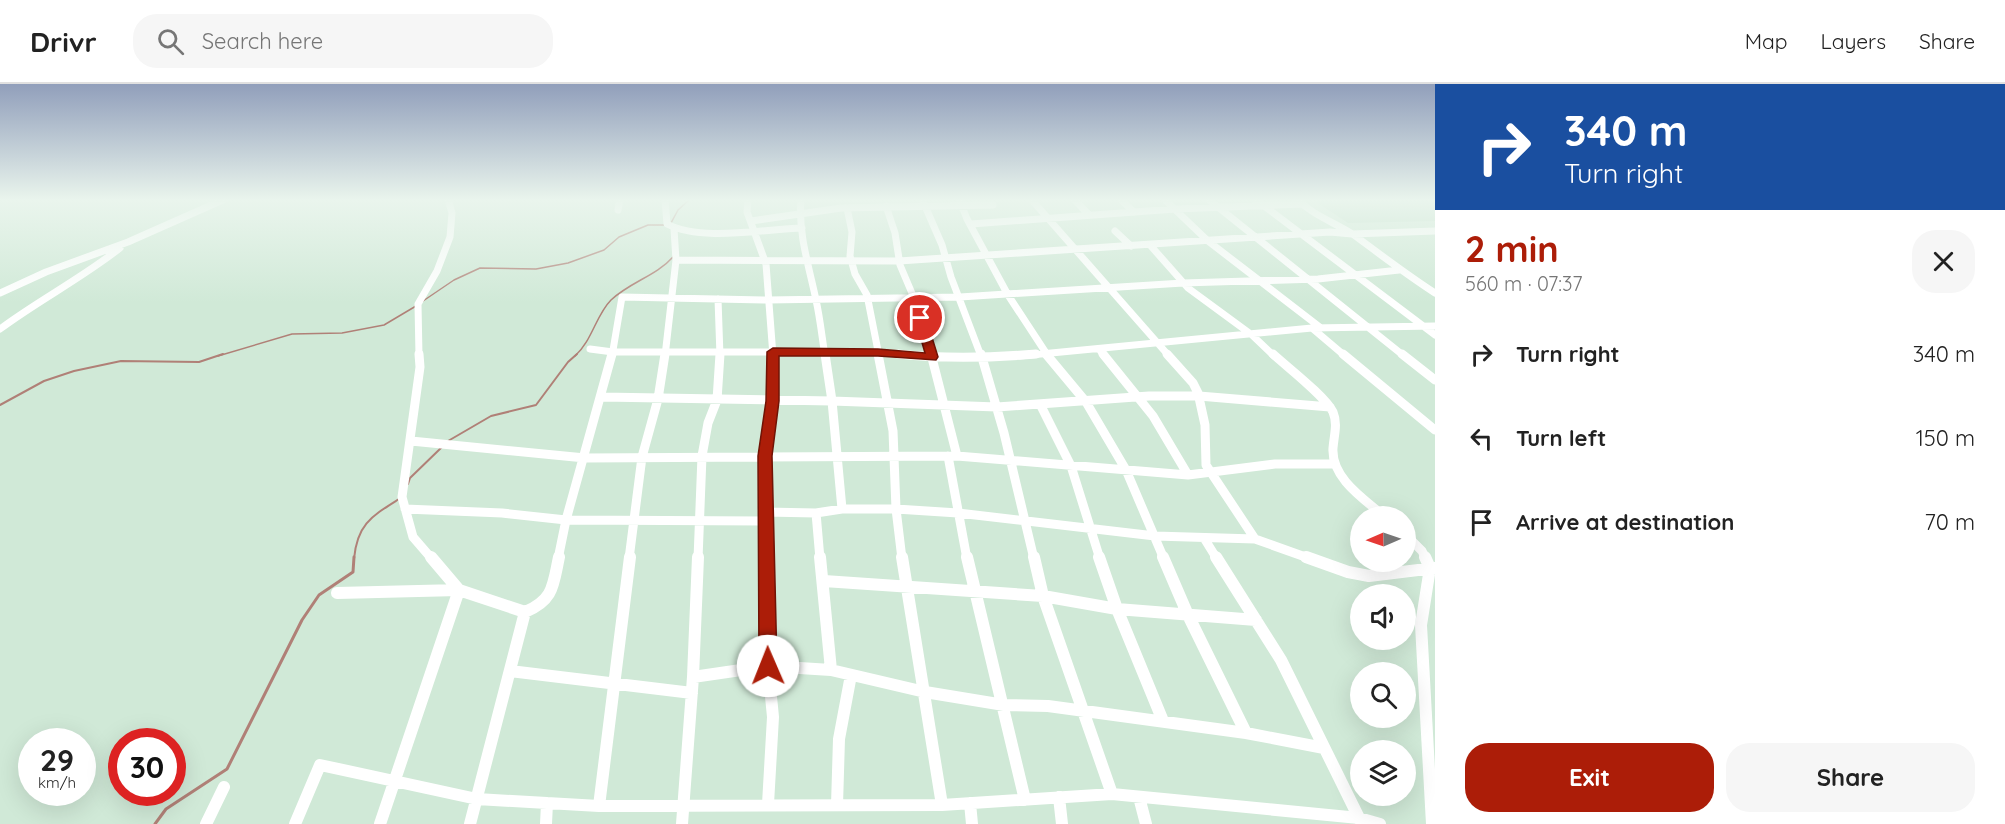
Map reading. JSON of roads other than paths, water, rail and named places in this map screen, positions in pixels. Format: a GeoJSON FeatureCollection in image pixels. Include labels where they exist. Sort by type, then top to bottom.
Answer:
{"type":"FeatureCollection","features":[{"type":"Feature","properties":{"kind":"street"},"geometry":{"type":"LineString","coordinates":[[0,292],[148,234]]}},
{"type":"Feature","properties":{"kind":"street"},"geometry":{"type":"LineString","coordinates":[[450,234],[437,271],[418,304],[417,339],[420,367],[402,497],[412,537],[459,590]]}},
{"type":"Feature","properties":{"kind":"street"},"geometry":{"type":"LineString","coordinates":[[599,806],[642,457],[658,399],[666,351],[676,260],[674,234]]}},
{"type":"Feature","properties":{"kind":"street"},"geometry":{"type":"LineString","coordinates":[[756,234],[765,259],[773,352],[772,401],[765,456],[768,666],[773,717],[768,804]]}},
{"type":"Feature","properties":{"kind":"street"},"geometry":{"type":"LineString","coordinates":[[803,234],[805,260],[816,300],[832,401],[842,509]]}},
{"type":"Feature","properties":{"kind":"street"},"geometry":{"type":"LineString","coordinates":[[852,234],[851,260],[855,274],[865,290],[888,403],[896,456],[896,509],[905,586],[925,693],[942,805]]}},
{"type":"Feature","properties":{"kind":"street"},"geometry":{"type":"LineString","coordinates":[[894,234],[899,261],[914,298],[932,357],[952,456],[958,513],[973,591],[1004,705],[1025,800]]}},
{"type":"Feature","properties":{"kind":"street"},"geometry":{"type":"LineString","coordinates":[[936,234],[982,359],[997,408],[1043,596],[1112,794]]}},
{"type":"Feature","properties":{"kind":"street"},"geometry":{"type":"LineString","coordinates":[[976,234],[1008,295],[1046,353],[1086,402],[1126,470],[1188,615],[1246,733]]}},
{"type":"Feature","properties":{"kind":"street"},"geometry":{"type":"LineString","coordinates":[[1062,234],[1193,383],[1199,396],[1205,433],[1202,454],[1255,539]]}},
{"type":"Feature","properties":{"kind":"street"},"geometry":{"type":"LineString","coordinates":[[1118,234],[1131,246]]}},
{"type":"Feature","properties":{"kind":"street"},"geometry":{"type":"LineString","coordinates":[[1200,234],[1321,328]]}},
{"type":"Feature","properties":{"kind":"street"},"geometry":{"type":"LineString","coordinates":[[1251,234],[1435,380]]}},
{"type":"Feature","properties":{"kind":"street"},"geometry":{"type":"LineString","coordinates":[[1303,234],[1435,335]]}},
{"type":"Feature","properties":{"kind":"street"},"geometry":{"type":"LineString","coordinates":[[676,260],[899,261],[947,259],[1307,234]]}},
{"type":"Feature","properties":{"kind":"street"},"geometry":{"type":"LineString","coordinates":[[1349,234],[1365,234]]}},
{"type":"Feature","properties":{"kind":"street"},"geometry":{"type":"LineString","coordinates":[[1352,234],[1399,270],[1435,293]]}},
{"type":"Feature","properties":{"kind":"street"},"geometry":{"type":"LineString","coordinates":[[0,329],[31,306],[91,271],[128,242]]}},
{"type":"Feature","properties":{"kind":"street"},"geometry":{"type":"LineString","coordinates":[[1150,245],[1183,283],[1252,335],[1330,407],[1338,423],[1333,455],[1335,464],[1342,478],[1373,506]]}},
{"type":"Feature","properties":{"kind":"street"},"geometry":{"type":"LineString","coordinates":[[337,593],[459,590],[525,612],[537,607],[552,592],[566,520],[613,352],[620,319],[621,298],[672,296],[816,300],[960,297],[1183,283],[1310,279],[1399,270]]}},
{"type":"Feature","properties":{"kind":"street"},"geometry":{"type":"LineString","coordinates":[[682,824],[693,677],[702,456],[708,423],[717,400],[720,352],[718,299]]}},
{"type":"Feature","properties":{"kind":"street"},"geometry":{"type":"LineString","coordinates":[[590,349],[613,352],[878,352],[982,359],[1312,328],[1435,326]]}},
{"type":"Feature","properties":{"kind":"street"},"geometry":{"type":"LineString","coordinates":[[1312,328],[1435,430]]}},
{"type":"Feature","properties":{"kind":"street"},"geometry":{"type":"LineString","coordinates":[[1099,349],[1165,434],[1188,475]]}},
{"type":"Feature","properties":{"kind":"street"},"geometry":{"type":"LineString","coordinates":[[602,397],[832,401],[997,408],[1138,397],[1199,396],[1330,407]]}},
{"type":"Feature","properties":{"kind":"street"},"geometry":{"type":"LineString","coordinates":[[1041,406],[1071,466],[1089,528],[1117,609],[1163,721]]}},
{"type":"Feature","properties":{"kind":"street"},"geometry":{"type":"LineString","coordinates":[[411,441],[585,458],[952,456],[1010,458],[1071,466],[1188,475],[1275,464],[1335,464]]}},
{"type":"Feature","properties":{"kind":"street"},"geometry":{"type":"LineString","coordinates":[[405,509],[502,513],[566,520],[698,520],[765,517],[842,509],[896,509],[958,513],[1155,536],[1255,539],[1359,574],[1378,576],[1433,568]]}},
{"type":"Feature","properties":{"kind":"street"},"geometry":{"type":"LineString","coordinates":[[816,513],[831,670]]}},
{"type":"Feature","properties":{"kind":"street"},"geometry":{"type":"LineString","coordinates":[[1204,538],[1281,660],[1361,821]]}},
{"type":"Feature","properties":{"kind":"street"},"geometry":{"type":"LineString","coordinates":[[1416,545],[1433,568],[1421,619],[1432,761],[1432,824]]}},
{"type":"Feature","properties":{"kind":"street"},"geometry":{"type":"LineString","coordinates":[[824,581],[1043,596],[1117,609],[1256,620]]}},
{"type":"Feature","properties":{"kind":"street"},"geometry":{"type":"LineString","coordinates":[[380,824],[459,590]]}},
{"type":"Feature","properties":{"kind":"street"},"geometry":{"type":"LineString","coordinates":[[470,824],[525,612]]}},
{"type":"Feature","properties":{"kind":"street"},"geometry":{"type":"LineString","coordinates":[[693,677],[768,666],[831,670],[925,693],[1004,705],[1048,706],[1163,721],[1246,733],[1324,748]]}},
{"type":"Feature","properties":{"kind":"street"},"geometry":{"type":"LineString","coordinates":[[510,671],[692,693]]}},
{"type":"Feature","properties":{"kind":"street"},"geometry":{"type":"LineString","coordinates":[[837,805],[839,740],[851,675]]}},
{"type":"Feature","properties":{"kind":"street"},"geometry":{"type":"LineString","coordinates":[[295,824],[320,765],[477,799],[599,806],[942,805],[1112,794],[1380,824]]}},
{"type":"Feature","properties":{"kind":"street"},"geometry":{"type":"LineString","coordinates":[[206,824],[224,787]]}},
{"type":"Feature","properties":{"kind":"street"},"geometry":{"type":"LineString","coordinates":[[1059,797],[1062,824]]}},
{"type":"Feature","properties":{"kind":"street"},"geometry":{"type":"LineString","coordinates":[[1139,797],[1146,824]]}},
{"type":"Feature","properties":{"kind":"street"},"geometry":{"type":"LineString","coordinates":[[546,824],[547,803]]}},
{"type":"Feature","properties":{"kind":"street"},"geometry":{"type":"LineString","coordinates":[[970,803],[972,824]]}},
{"type":"Feature","properties":{"kind":"waterway"},"geometry":{"type":"LineString","coordinates":[[423,301],[454,280],[480,268],[536,269],[568,263],[604,250],[619,237],[627,234]]}},
{"type":"Feature","properties":{"kind":"waterway"},"geometry":{"type":"LineString","coordinates":[[577,354],[611,300],[626,288],[659,269],[673,257]]}},
{"type":"Feature","properties":{"kind":"waterway"},"geometry":{"type":"LineString","coordinates":[[218,356],[292,334],[342,333],[384,325],[416,306]]}},
{"type":"Feature","properties":{"kind":"waterway"},"geometry":{"type":"LineString","coordinates":[[0,405],[44,381],[74,371],[121,361],[199,362],[223,354]]}},
{"type":"Feature","properties":{"kind":"waterway"},"geometry":{"type":"LineString","coordinates":[[448,441],[491,416],[536,405],[568,362],[577,354]]}},
{"type":"Feature","properties":{"kind":"waterway"},"geometry":{"type":"LineString","coordinates":[[408,484],[410,478],[442,447]]}},
{"type":"Feature","properties":{"kind":"waterway"},"geometry":{"type":"LineString","coordinates":[[354,559],[358,537],[362,529],[374,516],[399,499]]}},
{"type":"Feature","properties":{"kind":"waterway"},"geometry":{"type":"LineString","coordinates":[[155,824],[166,809],[227,769],[302,620],[319,595],[353,572],[354,557]]}}]}
